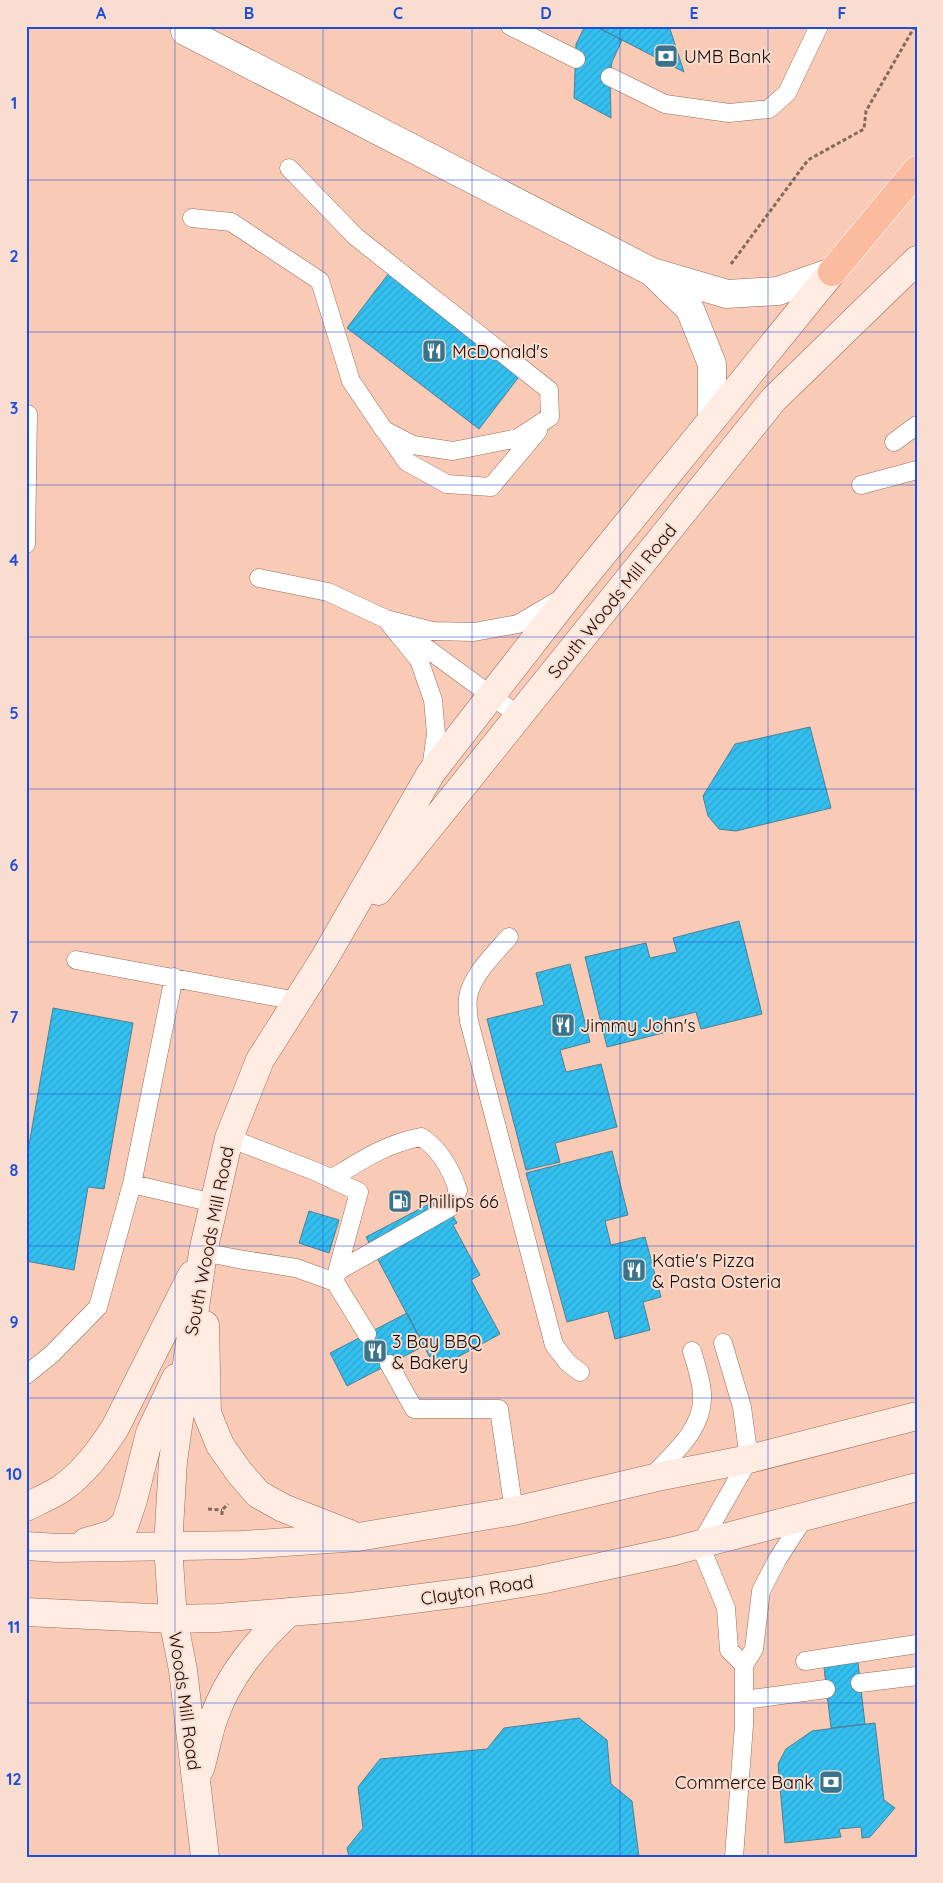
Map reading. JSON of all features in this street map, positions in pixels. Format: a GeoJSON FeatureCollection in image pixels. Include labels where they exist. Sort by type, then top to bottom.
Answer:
{"type":"FeatureCollection","features":[{"type":"Feature","properties":{"kind":"highway"},"geometry":{"type":"LineString","coordinates":[[832,272],[917,170]]}},
{"type":"Feature","properties":{"kind":"main road","name":"South Woods Mill Road"},"geometry":{"type":"LineString","coordinates":[[324,959],[773,400],[917,260]]}},
{"type":"Feature","properties":{"kind":"main road","name":"South Woods Mill Road"},"geometry":{"type":"LineString","coordinates":[[168,1546],[172,1461],[203,1252],[229,1138],[260,1060],[324,959],[431,773],[570,593],[832,272]]}},
{"type":"Feature","properties":{"kind":"main road"},"geometry":{"type":"LineString","coordinates":[[26,1507],[62,1488],[86,1467],[102,1448],[115,1428],[203,1252]]}},
{"type":"Feature","properties":{"kind":"main road"},"geometry":{"type":"LineString","coordinates":[[203,1252],[207,1414],[220,1446],[258,1494],[283,1508],[358,1537]]}},
{"type":"Feature","properties":{"kind":"main road"},"geometry":{"type":"LineString","coordinates":[[33,1546],[92,1542],[113,1534],[125,1524],[134,1500],[150,1433],[188,1354]]}},
{"type":"Feature","properties":{"kind":"main road"},"geometry":{"type":"LineString","coordinates":[[33,1546],[242,1545],[358,1537],[514,1511],[650,1478],[749,1459],[917,1416]]}},
{"type":"Feature","properties":{"kind":"main road","name":"Clayton Road"},"geometry":{"type":"LineString","coordinates":[[26,1612],[173,1619],[217,1618],[351,1608],[468,1592],[540,1580],[700,1545],[917,1487]]}},
{"type":"Feature","properties":{"kind":"main road","name":"Woods Mill Road"},"geometry":{"type":"LineString","coordinates":[[168,1546],[173,1619],[182,1670],[205,1857]]}},
{"type":"Feature","properties":{"kind":"main road"},"geometry":{"type":"LineString","coordinates":[[196,1782],[214,1717],[232,1679],[266,1634],[289,1612]]}},
{"type":"Feature","properties":{"kind":"street"},"geometry":{"type":"LineString","coordinates":[[182,28],[652,272],[727,294],[778,291],[832,272]]}},
{"type":"Feature","properties":{"kind":"street"},"geometry":{"type":"LineString","coordinates":[[652,272],[690,309],[712,364],[712,419]]}},
{"type":"Feature","properties":{"kind":"lane"},"geometry":{"type":"LineString","coordinates":[[510,26],[576,59]]}},
{"type":"Feature","properties":{"kind":"lane"},"geometry":{"type":"LineString","coordinates":[[610,76],[665,104],[728,113],[769,109],[787,93],[819,26]]}},
{"type":"Feature","properties":{"kind":"lane"},"geometry":{"type":"LineString","coordinates":[[192,218],[231,222],[320,281],[351,381],[407,462],[447,484],[490,487],[550,417],[550,390],[356,237],[290,168]]}},
{"type":"Feature","properties":{"kind":"lane"},"geometry":{"type":"LineString","coordinates":[[26,544],[28,414]]}},
{"type":"Feature","properties":{"kind":"lane"},"geometry":{"type":"LineString","coordinates":[[384,430],[413,445],[453,451],[518,438],[550,417]]}},
{"type":"Feature","properties":{"kind":"lane"},"geometry":{"type":"LineString","coordinates":[[894,442],[917,425]]}},
{"type":"Feature","properties":{"kind":"lane"},"geometry":{"type":"LineString","coordinates":[[861,485],[917,470]]}},
{"type":"Feature","properties":{"kind":"lane"},"geometry":{"type":"LineString","coordinates":[[259,578],[328,592],[386,618],[432,631],[474,632],[518,624],[570,593]]}},
{"type":"Feature","properties":{"kind":"lane"},"geometry":{"type":"LineString","coordinates":[[386,618],[520,716]]}},
{"type":"Feature","properties":{"kind":"lane"},"geometry":{"type":"LineString","coordinates":[[386,618],[419,660],[432,700],[436,734],[431,773]]}},
{"type":"Feature","properties":{"kind":"lane"},"geometry":{"type":"LineString","coordinates":[[509,937],[488,961],[474,983],[468,997],[469,1021],[554,1345],[568,1363],[580,1372]]}},
{"type":"Feature","properties":{"kind":"lane"},"geometry":{"type":"LineString","coordinates":[[76,960],[297,1001]]}},
{"type":"Feature","properties":{"kind":"lane"},"geometry":{"type":"LineString","coordinates":[[26,1375],[52,1354],[98,1307],[132,1184],[174,977]]}},
{"type":"Feature","properties":{"kind":"lane"},"geometry":{"type":"LineString","coordinates":[[203,1252],[336,1276],[451,1207],[458,1190],[453,1175],[446,1164],[430,1142],[421,1137],[405,1140],[375,1151],[331,1179]]}},
{"type":"Feature","properties":{"kind":"lane"},"geometry":{"type":"LineString","coordinates":[[229,1138],[359,1192],[336,1276],[367,1334]]}},
{"type":"Feature","properties":{"kind":"lane"},"geometry":{"type":"LineString","coordinates":[[132,1184],[214,1203]]}},
{"type":"Feature","properties":{"kind":"lane"},"geometry":{"type":"LineString","coordinates":[[723,1343],[742,1407],[749,1459],[700,1545],[726,1608],[729,1650],[744,1665]]}},
{"type":"Feature","properties":{"kind":"lane"},"geometry":{"type":"LineString","coordinates":[[650,1478],[690,1434],[699,1418],[702,1394],[692,1351]]}},
{"type":"Feature","properties":{"kind":"lane"},"geometry":{"type":"LineString","coordinates":[[389,1364],[414,1409],[499,1409],[514,1511]]}},
{"type":"Feature","properties":{"kind":"lane"},"geometry":{"type":"LineString","coordinates":[[734,1857],[744,1725],[744,1665],[754,1649],[761,1591],[777,1560],[804,1518]]}},
{"type":"Feature","properties":{"kind":"lane"},"geometry":{"type":"LineString","coordinates":[[805,1661],[917,1644]]}},
{"type":"Feature","properties":{"kind":"lane"},"geometry":{"type":"LineString","coordinates":[[860,1683],[917,1676]]}},
{"type":"Feature","properties":{"kind":"lane"},"geometry":{"type":"LineString","coordinates":[[744,1700],[826,1689]]}},
{"type":"Feature","properties":{"kind":"path"},"geometry":{"type":"LineString","coordinates":[[728,268],[808,160],[864,129],[866,111],[915,26]]}},
{"type":"Feature","properties":{"kind":"path"},"geometry":{"type":"LineString","coordinates":[[208,1509],[222,1510]]}},
{"type":"Feature","properties":{"kind":"building"},"geometry":{"type":"Polygon","coordinates":[[[585,26],[595,26],[622,40],[612,62],[610,77],[611,118],[574,98],[576,44],[585,26]]]}},
{"type":"Feature","properties":{"kind":"building","name":"UMB Bank"},"geometry":{"type":"Polygon","coordinates":[[[595,26],[669,26],[684,72],[622,40],[595,26]]]}},
{"type":"Feature","properties":{"kind":"building","name":"McDonald's"},"geometry":{"type":"Polygon","coordinates":[[[389,273],[521,374],[479,429],[347,328],[389,273]]]}},
{"type":"Feature","properties":{"kind":"building"},"geometry":{"type":"Polygon","coordinates":[[[810,727],[831,808],[736,831],[719,829],[708,816],[703,796],[735,744],[810,727]]]}},
{"type":"Feature","properties":{"kind":"building"},"geometry":{"type":"Polygon","coordinates":[[[739,921],[762,1014],[701,1029],[696,1012],[664,1020],[667,1032],[607,1047],[585,957],[646,943],[650,958],[677,952],[673,938],[739,921]]]}},
{"type":"Feature","properties":{"kind":"building"},"geometry":{"type":"Polygon","coordinates":[[[570,964],[590,1042],[560,1050],[566,1072],[601,1064],[617,1127],[555,1143],[560,1162],[526,1170],[487,1019],[544,1005],[536,973],[570,964]]]}},
{"type":"Feature","properties":{"kind":"building"},"geometry":{"type":"Polygon","coordinates":[[[53,1008],[133,1023],[104,1189],[88,1187],[74,1270],[26,1261],[26,1162],[53,1008]]]}},
{"type":"Feature","properties":{"kind":"building"},"geometry":{"type":"Polygon","coordinates":[[[612,1151],[628,1215],[605,1221],[611,1245],[645,1237],[661,1297],[643,1302],[650,1330],[615,1339],[608,1311],[567,1322],[526,1173],[612,1151]]]}},
{"type":"Feature","properties":{"kind":"building"},"geometry":{"type":"Polygon","coordinates":[[[433,1202],[443,1221],[453,1216],[457,1223],[453,1225],[480,1275],[471,1280],[500,1334],[436,1369],[366,1237],[433,1202]]]}},
{"type":"Feature","properties":{"kind":"building"},"geometry":{"type":"Polygon","coordinates":[[[309,1211],[339,1220],[329,1253],[299,1243],[309,1211]]]}},
{"type":"Feature","properties":{"kind":"building"},"geometry":{"type":"Polygon","coordinates":[[[407,1313],[424,1346],[347,1386],[330,1353],[407,1313]]]}},
{"type":"Feature","properties":{"kind":"building"},"geometry":{"type":"Polygon","coordinates":[[[857,1654],[865,1724],[831,1728],[823,1659],[857,1654]]]}},
{"type":"Feature","properties":{"kind":"building"},"geometry":{"type":"Polygon","coordinates":[[[579,1718],[607,1740],[611,1784],[632,1801],[639,1857],[349,1857],[347,1848],[363,1828],[358,1787],[380,1759],[487,1749],[504,1728],[579,1718]]]}},
{"type":"Feature","properties":{"kind":"building","name":"Commerce Bank"},"geometry":{"type":"Polygon","coordinates":[[[875,1723],[884,1800],[895,1808],[870,1837],[862,1838],[861,1827],[839,1829],[841,1837],[785,1843],[778,1764],[786,1749],[812,1731],[875,1723]]]}},
{"type":"Feature","properties":{"kind":"place","name":"UMB Bank"},"geometry":{"type":"Point","coordinates":[666,56]}},
{"type":"Feature","properties":{"kind":"place","name":"McDonald's"},"geometry":{"type":"Point","coordinates":[434,351]}},
{"type":"Feature","properties":{"kind":"place","name":"Jimmy John's"},"geometry":{"type":"Point","coordinates":[563,1025]}},
{"type":"Feature","properties":{"kind":"place","name":"Phillips 66"},"geometry":{"type":"Point","coordinates":[400,1201]}},
{"type":"Feature","properties":{"kind":"place","name":"Katie's Pizza & Pasta Osteria"},"geometry":{"type":"Point","coordinates":[634,1270]}},
{"type":"Feature","properties":{"kind":"place","name":"3 Bay BBQ & Bakery"},"geometry":{"type":"Point","coordinates":[375,1351]}},
{"type":"Feature","properties":{"kind":"place","name":"Commerce Bank"},"geometry":{"type":"Point","coordinates":[831,1782]}}]}
